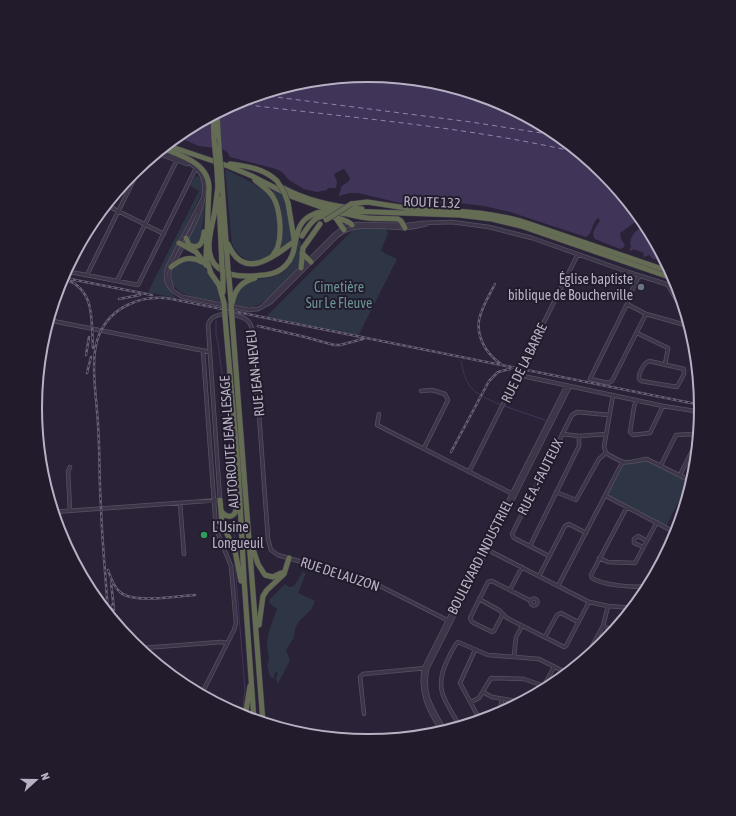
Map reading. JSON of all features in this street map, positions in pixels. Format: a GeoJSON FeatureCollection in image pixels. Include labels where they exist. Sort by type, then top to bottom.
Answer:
{"type":"FeatureCollection","features":[{"type":"Feature","properties":{"kind":"highway"},"geometry":{"type":"LineString","coordinates":[[217,120],[219,170],[209,244],[212,258],[219,268],[228,274],[239,276],[262,276]]}},
{"type":"Feature","properties":{"kind":"highway"},"geometry":{"type":"LineString","coordinates":[[214,121],[219,170]]}},
{"type":"Feature","properties":{"kind":"highway"},"geometry":{"type":"LineString","coordinates":[[175,145],[230,164],[246,166],[269,174],[277,181],[284,192],[297,239]]}},
{"type":"Feature","properties":{"kind":"highway","name":"ROUTE 132"},"geometry":{"type":"LineString","coordinates":[[171,148],[191,153],[238,170],[289,196],[311,204],[336,210],[470,216],[507,222],[665,275]]}},
{"type":"Feature","properties":{"kind":"highway"},"geometry":{"type":"LineString","coordinates":[[170,149],[224,166],[289,196]]}},
{"type":"Feature","properties":{"kind":"highway"},"geometry":{"type":"LineString","coordinates":[[169,150],[194,162],[204,171],[209,183],[206,259],[212,274]]}},
{"type":"Feature","properties":{"kind":"highway","name":"ROUTE 132"},"geometry":{"type":"LineString","coordinates":[[230,164],[296,195],[323,204],[354,208],[474,212],[507,218],[534,225],[663,269]]}},
{"type":"Feature","properties":{"kind":"highway","name":"AUTOROUTE JEAN-LESAGE"},"geometry":{"type":"LineString","coordinates":[[219,170],[226,239],[263,717]]}},
{"type":"Feature","properties":{"kind":"highway"},"geometry":{"type":"LineString","coordinates":[[252,178],[271,194],[278,207],[279,242],[272,257]]}},
{"type":"Feature","properties":{"kind":"highway"},"geometry":{"type":"LineString","coordinates":[[218,186],[224,303]]}},
{"type":"Feature","properties":{"kind":"highway"},"geometry":{"type":"LineString","coordinates":[[226,239],[235,256],[246,263],[259,264],[272,257],[350,204],[366,202],[420,210]]}},
{"type":"Feature","properties":{"kind":"highway"},"geometry":{"type":"LineString","coordinates":[[183,243],[197,247],[202,243],[208,211]]}},
{"type":"Feature","properties":{"kind":"highway"},"geometry":{"type":"LineString","coordinates":[[231,305],[235,293],[242,284],[248,280],[276,273],[287,265],[293,255],[302,223],[314,214],[324,212],[352,216],[398,219],[401,220],[403,225]]}},
{"type":"Feature","properties":{"kind":"highway"},"geometry":{"type":"LineString","coordinates":[[352,216],[427,214]]}},
{"type":"Feature","properties":{"kind":"highway"},"geometry":{"type":"LineString","coordinates":[[297,239],[317,217],[325,215],[350,222],[352,225]]}},
{"type":"Feature","properties":{"kind":"highway"},"geometry":{"type":"LineString","coordinates":[[336,218],[343,229]]}},
{"type":"Feature","properties":{"kind":"highway"},"geometry":{"type":"LineString","coordinates":[[301,268],[302,254],[305,245],[320,224]]}},
{"type":"Feature","properties":{"kind":"highway"},"geometry":{"type":"LineString","coordinates":[[183,243],[196,252],[212,274],[219,285],[224,303]]}},
{"type":"Feature","properties":{"kind":"highway"},"geometry":{"type":"LineString","coordinates":[[302,254],[310,261]]}},
{"type":"Feature","properties":{"kind":"highway"},"geometry":{"type":"LineString","coordinates":[[171,267],[180,260],[187,258],[195,258],[204,263]]}},
{"type":"Feature","properties":{"kind":"highway"},"geometry":{"type":"LineString","coordinates":[[646,264],[661,267]]}},
{"type":"Feature","properties":{"kind":"highway"},"geometry":{"type":"LineString","coordinates":[[651,270],[666,277]]}},
{"type":"Feature","properties":{"kind":"highway","name":"AUTOROUTE JEAN-LESAGE"},"geometry":{"type":"LineString","coordinates":[[224,303],[240,485],[246,609],[254,713]]}},
{"type":"Feature","properties":{"kind":"highway"},"geometry":{"type":"LineString","coordinates":[[221,511],[225,516],[229,517],[234,515],[236,511],[234,466],[236,442]]}},
{"type":"Feature","properties":{"kind":"highway"},"geometry":{"type":"LineString","coordinates":[[220,500],[222,524],[234,546],[246,609]]}},
{"type":"Feature","properties":{"kind":"highway"},"geometry":{"type":"LineString","coordinates":[[248,531],[257,562],[265,575],[273,577],[279,574],[283,570],[288,558]]}},
{"type":"Feature","properties":{"kind":"highway"},"geometry":{"type":"LineString","coordinates":[[257,636],[263,597],[266,591],[284,574],[288,558]]}},
{"type":"Feature","properties":{"kind":"highway"},"geometry":{"type":"LineString","coordinates":[[246,710],[251,679]]}},
{"type":"Feature","properties":{"kind":"street"},"geometry":{"type":"LineString","coordinates":[[164,154],[196,168],[204,183],[201,207],[171,267],[169,278],[172,290]]}},
{"type":"Feature","properties":{"kind":"street"},"geometry":{"type":"LineString","coordinates":[[163,155],[177,159]]}},
{"type":"Feature","properties":{"kind":"street"},"geometry":{"type":"LineString","coordinates":[[117,281],[177,159]]}},
{"type":"Feature","properties":{"kind":"street"},"geometry":{"type":"LineString","coordinates":[[72,272],[138,285],[196,168]]}},
{"type":"Feature","properties":{"kind":"street"},"geometry":{"type":"LineString","coordinates":[[194,174],[200,173]]}},
{"type":"Feature","properties":{"kind":"street"},"geometry":{"type":"LineString","coordinates":[[87,275],[133,181]]}},
{"type":"Feature","properties":{"kind":"street"},"geometry":{"type":"LineString","coordinates":[[203,198],[183,243],[166,273],[167,284],[172,290],[183,297],[251,310],[262,307],[272,301],[343,229],[352,225],[403,225]]}},
{"type":"Feature","properties":{"kind":"street"},"geometry":{"type":"LineString","coordinates":[[111,207],[164,234]]}},
{"type":"Feature","properties":{"kind":"street"},"geometry":{"type":"LineString","coordinates":[[343,229],[359,226],[441,222],[471,224],[506,230],[670,286]]}},
{"type":"Feature","properties":{"kind":"street","name":"RUE DE LA BARRE"},"geometry":{"type":"LineString","coordinates":[[469,472],[578,254]]}},
{"type":"Feature","properties":{"kind":"street"},"geometry":{"type":"LineString","coordinates":[[262,307],[310,261]]}},
{"type":"Feature","properties":{"kind":"street"},"geometry":{"type":"LineString","coordinates":[[639,276],[629,296],[628,304],[590,378],[592,380],[610,383],[646,314]]}},
{"type":"Feature","properties":{"kind":"street"},"geometry":{"type":"LineString","coordinates":[[663,283],[671,289],[673,293]]}},
{"type":"Feature","properties":{"kind":"street"},"geometry":{"type":"LineString","coordinates":[[628,304],[646,314],[683,324]]}},
{"type":"Feature","properties":{"kind":"street","name":"RUE JEAN-NEVEU"},"geometry":{"type":"LineString","coordinates":[[220,500],[208,325],[213,317],[220,314],[227,314],[242,318],[250,323],[253,333],[268,539],[271,551]]}},
{"type":"Feature","properties":{"kind":"street"},"geometry":{"type":"LineString","coordinates":[[54,321],[210,352]]}},
{"type":"Feature","properties":{"kind":"street"},"geometry":{"type":"LineString","coordinates":[[637,333],[668,348],[665,365]]}},
{"type":"Feature","properties":{"kind":"street"},"geometry":{"type":"LineString","coordinates":[[204,351],[216,532],[228,555],[232,570],[236,623],[204,689]]}},
{"type":"Feature","properties":{"kind":"street"},"geometry":{"type":"LineString","coordinates":[[647,362],[665,365],[684,369],[684,374],[677,388],[641,381],[639,379],[638,376],[647,362]]}},
{"type":"Feature","properties":{"kind":"street"},"geometry":{"type":"LineString","coordinates":[[518,375],[663,406],[694,411]]}},
{"type":"Feature","properties":{"kind":"street","name":"BOULEVARD INDUSTRIEL"},"geometry":{"type":"LineString","coordinates":[[440,724],[428,704],[425,690],[426,668],[568,386]]}},
{"type":"Feature","properties":{"kind":"street"},"geometry":{"type":"LineString","coordinates":[[421,391],[432,390],[445,394],[448,400],[424,448]]}},
{"type":"Feature","properties":{"kind":"street"},"geometry":{"type":"LineString","coordinates":[[613,395],[604,447],[606,454],[622,463],[628,464],[647,459],[687,478]]}},
{"type":"Feature","properties":{"kind":"street"},"geometry":{"type":"LineString","coordinates":[[636,400],[630,432],[633,435],[650,433],[663,406]]}},
{"type":"Feature","properties":{"kind":"street","name":"RUE A.-FAUTEUX"},"geometry":{"type":"LineString","coordinates":[[549,556],[514,538],[512,534],[572,415],[574,413],[609,415]]}},
{"type":"Feature","properties":{"kind":"street"},"geometry":{"type":"LineString","coordinates":[[380,414],[377,425],[514,494]]}},
{"type":"Feature","properties":{"kind":"street"},"geometry":{"type":"LineString","coordinates":[[562,434],[579,436],[606,434]]}},
{"type":"Feature","properties":{"kind":"street"},"geometry":{"type":"LineString","coordinates":[[661,465],[676,435],[693,434]]}},
{"type":"Feature","properties":{"kind":"street"},"geometry":{"type":"LineString","coordinates":[[530,546],[579,446],[579,436]]}},
{"type":"Feature","properties":{"kind":"street"},"geometry":{"type":"LineString","coordinates":[[556,492],[576,500],[599,459],[606,454]]}},
{"type":"Feature","properties":{"kind":"street"},"geometry":{"type":"LineString","coordinates":[[680,475],[691,454]]}},
{"type":"Feature","properties":{"kind":"street"},"geometry":{"type":"LineString","coordinates":[[558,586],[622,463]]}},
{"type":"Feature","properties":{"kind":"street"},"geometry":{"type":"LineString","coordinates":[[70,467],[68,471],[70,511]]}},
{"type":"Feature","properties":{"kind":"street"},"geometry":{"type":"LineString","coordinates":[[606,496],[670,530]]}},
{"type":"Feature","properties":{"kind":"street"},"geometry":{"type":"LineString","coordinates":[[59,512],[220,500]]}},
{"type":"Feature","properties":{"kind":"street"},"geometry":{"type":"LineString","coordinates":[[180,502],[184,554]]}},
{"type":"Feature","properties":{"kind":"street"},"geometry":{"type":"LineString","coordinates":[[626,507],[591,575],[596,581],[611,585],[641,586]]}},
{"type":"Feature","properties":{"kind":"street"},"geometry":{"type":"LineString","coordinates":[[599,558],[608,562],[635,563],[657,522]]}},
{"type":"Feature","properties":{"kind":"street"},"geometry":{"type":"LineString","coordinates":[[539,576],[565,526],[569,524],[586,533]]}},
{"type":"Feature","properties":{"kind":"street"},"geometry":{"type":"LineString","coordinates":[[644,547],[634,543],[634,539],[638,536],[647,541]]}},
{"type":"Feature","properties":{"kind":"street"},"geometry":{"type":"LineString","coordinates":[[486,549],[588,602],[626,607]]}},
{"type":"Feature","properties":{"kind":"street","name":"RUE DE LAUZON"},"geometry":{"type":"LineString","coordinates":[[271,551],[288,558],[374,583],[449,621]]}},
{"type":"Feature","properties":{"kind":"street"},"geometry":{"type":"LineString","coordinates":[[510,590],[522,568]]}},
{"type":"Feature","properties":{"kind":"street"},"geometry":{"type":"LineString","coordinates":[[503,614],[492,632],[472,622],[470,618],[488,582],[492,581],[531,601]]}},
{"type":"Feature","properties":{"kind":"street"},"geometry":{"type":"LineString","coordinates":[[479,599],[499,610],[522,626],[566,646],[588,602]]}},
{"type":"Feature","properties":{"kind":"street"},"geometry":{"type":"LineString","coordinates":[[593,644],[603,626],[608,606]]}},
{"type":"Feature","properties":{"kind":"street"},"geometry":{"type":"LineString","coordinates":[[545,637],[557,615],[561,614],[578,622]]}},
{"type":"Feature","properties":{"kind":"street"},"geometry":{"type":"LineString","coordinates":[[514,656],[516,637],[522,626]]}},
{"type":"Feature","properties":{"kind":"street"},"geometry":{"type":"LineString","coordinates":[[603,626],[608,628]]}},
{"type":"Feature","properties":{"kind":"street"},"geometry":{"type":"LineString","coordinates":[[147,648],[222,642],[227,643]]}},
{"type":"Feature","properties":{"kind":"street"},"geometry":{"type":"LineString","coordinates":[[457,721],[441,691],[441,676],[443,669],[458,642],[488,655],[539,659],[561,670]]}},
{"type":"Feature","properties":{"kind":"street"},"geometry":{"type":"LineString","coordinates":[[475,650],[460,683],[472,702],[478,715]]}},
{"type":"Feature","properties":{"kind":"street"},"geometry":{"type":"LineString","coordinates":[[547,680],[554,667]]}},
{"type":"Feature","properties":{"kind":"street"},"geometry":{"type":"LineString","coordinates":[[364,714],[360,677],[363,674],[426,668]]}},
{"type":"Feature","properties":{"kind":"street"},"geometry":{"type":"LineString","coordinates":[[472,702],[477,700],[491,678],[524,679],[540,685]]}},
{"type":"Feature","properties":{"kind":"street"},"geometry":{"type":"LineString","coordinates":[[483,692],[492,697],[511,700]]}},
{"type":"Feature","properties":{"kind":"street"},"geometry":{"type":"LineString","coordinates":[[501,705],[502,699]]}},
{"type":"Feature","properties":{"kind":"green space"},"geometry":{"type":"Polygon","coordinates":[[[225,169],[264,191],[273,201],[277,215],[277,240],[270,255],[264,259],[252,261],[246,259],[241,256],[232,244],[225,169]]]}},
{"type":"Feature","properties":{"kind":"green space"},"geometry":{"type":"Polygon","coordinates":[[[198,176],[202,182],[202,192],[163,274],[166,285],[176,298],[148,292],[199,191],[190,186],[195,177],[198,176]]]}},
{"type":"Feature","properties":{"kind":"green space"},"geometry":{"type":"Polygon","coordinates":[[[271,189],[284,196],[292,239],[278,251],[281,239],[282,215],[279,203],[271,189]]]}},
{"type":"Feature","properties":{"kind":"green space"},"geometry":{"type":"Polygon","coordinates":[[[206,202],[200,242],[195,245],[190,243],[189,237],[206,202]]]}},
{"type":"Feature","properties":{"kind":"green space","name":"Cimetière Sur Le Fleuve"},"geometry":{"type":"Polygon","coordinates":[[[361,228],[386,229],[388,234],[381,250],[397,259],[358,336],[266,317],[351,232],[361,228]]]}},
{"type":"Feature","properties":{"kind":"green space"},"geometry":{"type":"Polygon","coordinates":[[[300,240],[301,256],[296,271],[271,296],[256,306],[246,307],[235,305],[238,292],[244,285],[252,281],[279,275],[287,269],[294,258],[298,242],[300,240]]]}},
{"type":"Feature","properties":{"kind":"green space"},"geometry":{"type":"Polygon","coordinates":[[[190,260],[203,265],[216,286],[220,301],[188,295],[176,288],[172,282],[174,268],[178,264],[190,260]]]}},
{"type":"Feature","properties":{"kind":"green space"},"geometry":{"type":"Polygon","coordinates":[[[647,459],[686,479],[683,493],[666,527],[606,496],[622,463],[647,459]]]}},
{"type":"Feature","properties":{"kind":"green space"},"geometry":{"type":"Polygon","coordinates":[[[303,572],[306,573],[298,593],[315,601],[311,610],[300,620],[295,628],[294,637],[286,650],[290,660],[278,684],[276,679],[278,673],[276,672],[274,674],[274,679],[270,676],[267,665],[269,657],[267,643],[277,609],[269,603],[270,599],[285,584],[289,587],[294,586],[303,572]]]}},
{"type":"Feature","properties":{"kind":"shaded area"},"geometry":{"type":"Polygon","coordinates":[[[368,82],[432,88],[473,99],[493,107],[549,137],[566,149],[599,177],[635,222],[620,233],[621,239],[625,245],[620,249],[595,239],[593,234],[600,220],[598,218],[590,233],[586,237],[510,212],[484,206],[459,203],[400,203],[358,193],[349,193],[339,196],[342,186],[349,181],[350,178],[343,169],[334,174],[337,182],[336,188],[328,188],[327,190],[317,192],[304,189],[289,180],[282,172],[276,169],[230,157],[227,152],[222,149],[199,146],[183,140],[205,126],[243,107],[263,99],[304,88],[368,82]]]}},
{"type":"Feature","properties":{"kind":"shaded area"},"geometry":{"type":"Polygon","coordinates":[[[639,229],[658,259],[653,259],[649,255],[644,257],[644,253],[633,249],[631,251],[629,249],[631,247],[630,243],[632,237],[639,229]]]}},
{"type":"Feature","properties":{"kind":"waterway"},"geometry":{"type":"LineString","coordinates":[[216,320],[216,335],[229,428],[233,512]]}},
{"type":"Feature","properties":{"kind":"waterway"},"geometry":{"type":"LineString","coordinates":[[461,361],[469,384],[475,392],[480,395]]}},
{"type":"Feature","properties":{"kind":"waterway"},"geometry":{"type":"LineString","coordinates":[[483,397],[501,405]]}},
{"type":"Feature","properties":{"kind":"waterway"},"geometry":{"type":"LineString","coordinates":[[504,406],[545,420]]}},
{"type":"Feature","properties":{"kind":"waterway"},"geometry":{"type":"LineString","coordinates":[[233,519],[235,542]]}},
{"type":"Feature","properties":{"kind":"waterway"},"geometry":{"type":"LineString","coordinates":[[235,565],[245,690],[243,709]]}},
{"type":"Feature","properties":{"kind":"ferry route"},"geometry":{"type":"LineString","coordinates":[[272,97],[471,122],[543,133]]}},
{"type":"Feature","properties":{"kind":"ferry route"},"geometry":{"type":"LineString","coordinates":[[249,104],[459,131],[540,144],[567,150]]}},
{"type":"Feature","properties":{"kind":"railway"},"geometry":{"type":"LineString","coordinates":[[70,279],[152,295]]}},
{"type":"Feature","properties":{"kind":"railway"},"geometry":{"type":"LineString","coordinates":[[68,281],[81,289],[90,306],[93,348]]}},
{"type":"Feature","properties":{"kind":"railway"},"geometry":{"type":"LineString","coordinates":[[495,284],[486,300],[480,316],[479,332],[486,349],[501,364]]}},
{"type":"Feature","properties":{"kind":"railway"},"geometry":{"type":"LineString","coordinates":[[119,299],[140,295]]}},
{"type":"Feature","properties":{"kind":"railway"},"geometry":{"type":"LineString","coordinates":[[107,604],[100,487],[99,435],[94,379],[94,356],[99,335],[104,325],[111,316],[129,304],[150,298],[172,299],[694,404]]}},
{"type":"Feature","properties":{"kind":"railway"},"geometry":{"type":"LineString","coordinates":[[258,326],[334,345],[340,345],[363,339]]}},
{"type":"Feature","properties":{"kind":"railway"},"geometry":{"type":"LineString","coordinates":[[86,355],[89,337]]}},
{"type":"Feature","properties":{"kind":"railway"},"geometry":{"type":"LineString","coordinates":[[87,373],[91,357]]}},
{"type":"Feature","properties":{"kind":"railway"},"geometry":{"type":"LineString","coordinates":[[451,452],[489,381],[498,372],[510,369]]}},
{"type":"Feature","properties":{"kind":"railway"},"geometry":{"type":"LineString","coordinates":[[108,570],[112,582],[120,592],[126,596],[135,598],[167,598],[195,595]]}},
{"type":"Feature","properties":{"kind":"railway"},"geometry":{"type":"LineString","coordinates":[[111,582],[114,610]]}},
{"type":"Feature","properties":{"kind":"railway"},"geometry":{"type":"LineString","coordinates":[[112,605],[113,611]]}},
{"type":"Feature","properties":{"kind":"place","name":"Église baptiste biblique de Boucherville"},"geometry":{"type":"Point","coordinates":[641,287]}},
{"type":"Feature","properties":{"kind":"place","name":"L'Usine Longueuil"},"geometry":{"type":"Point","coordinates":[204,535]}}]}
